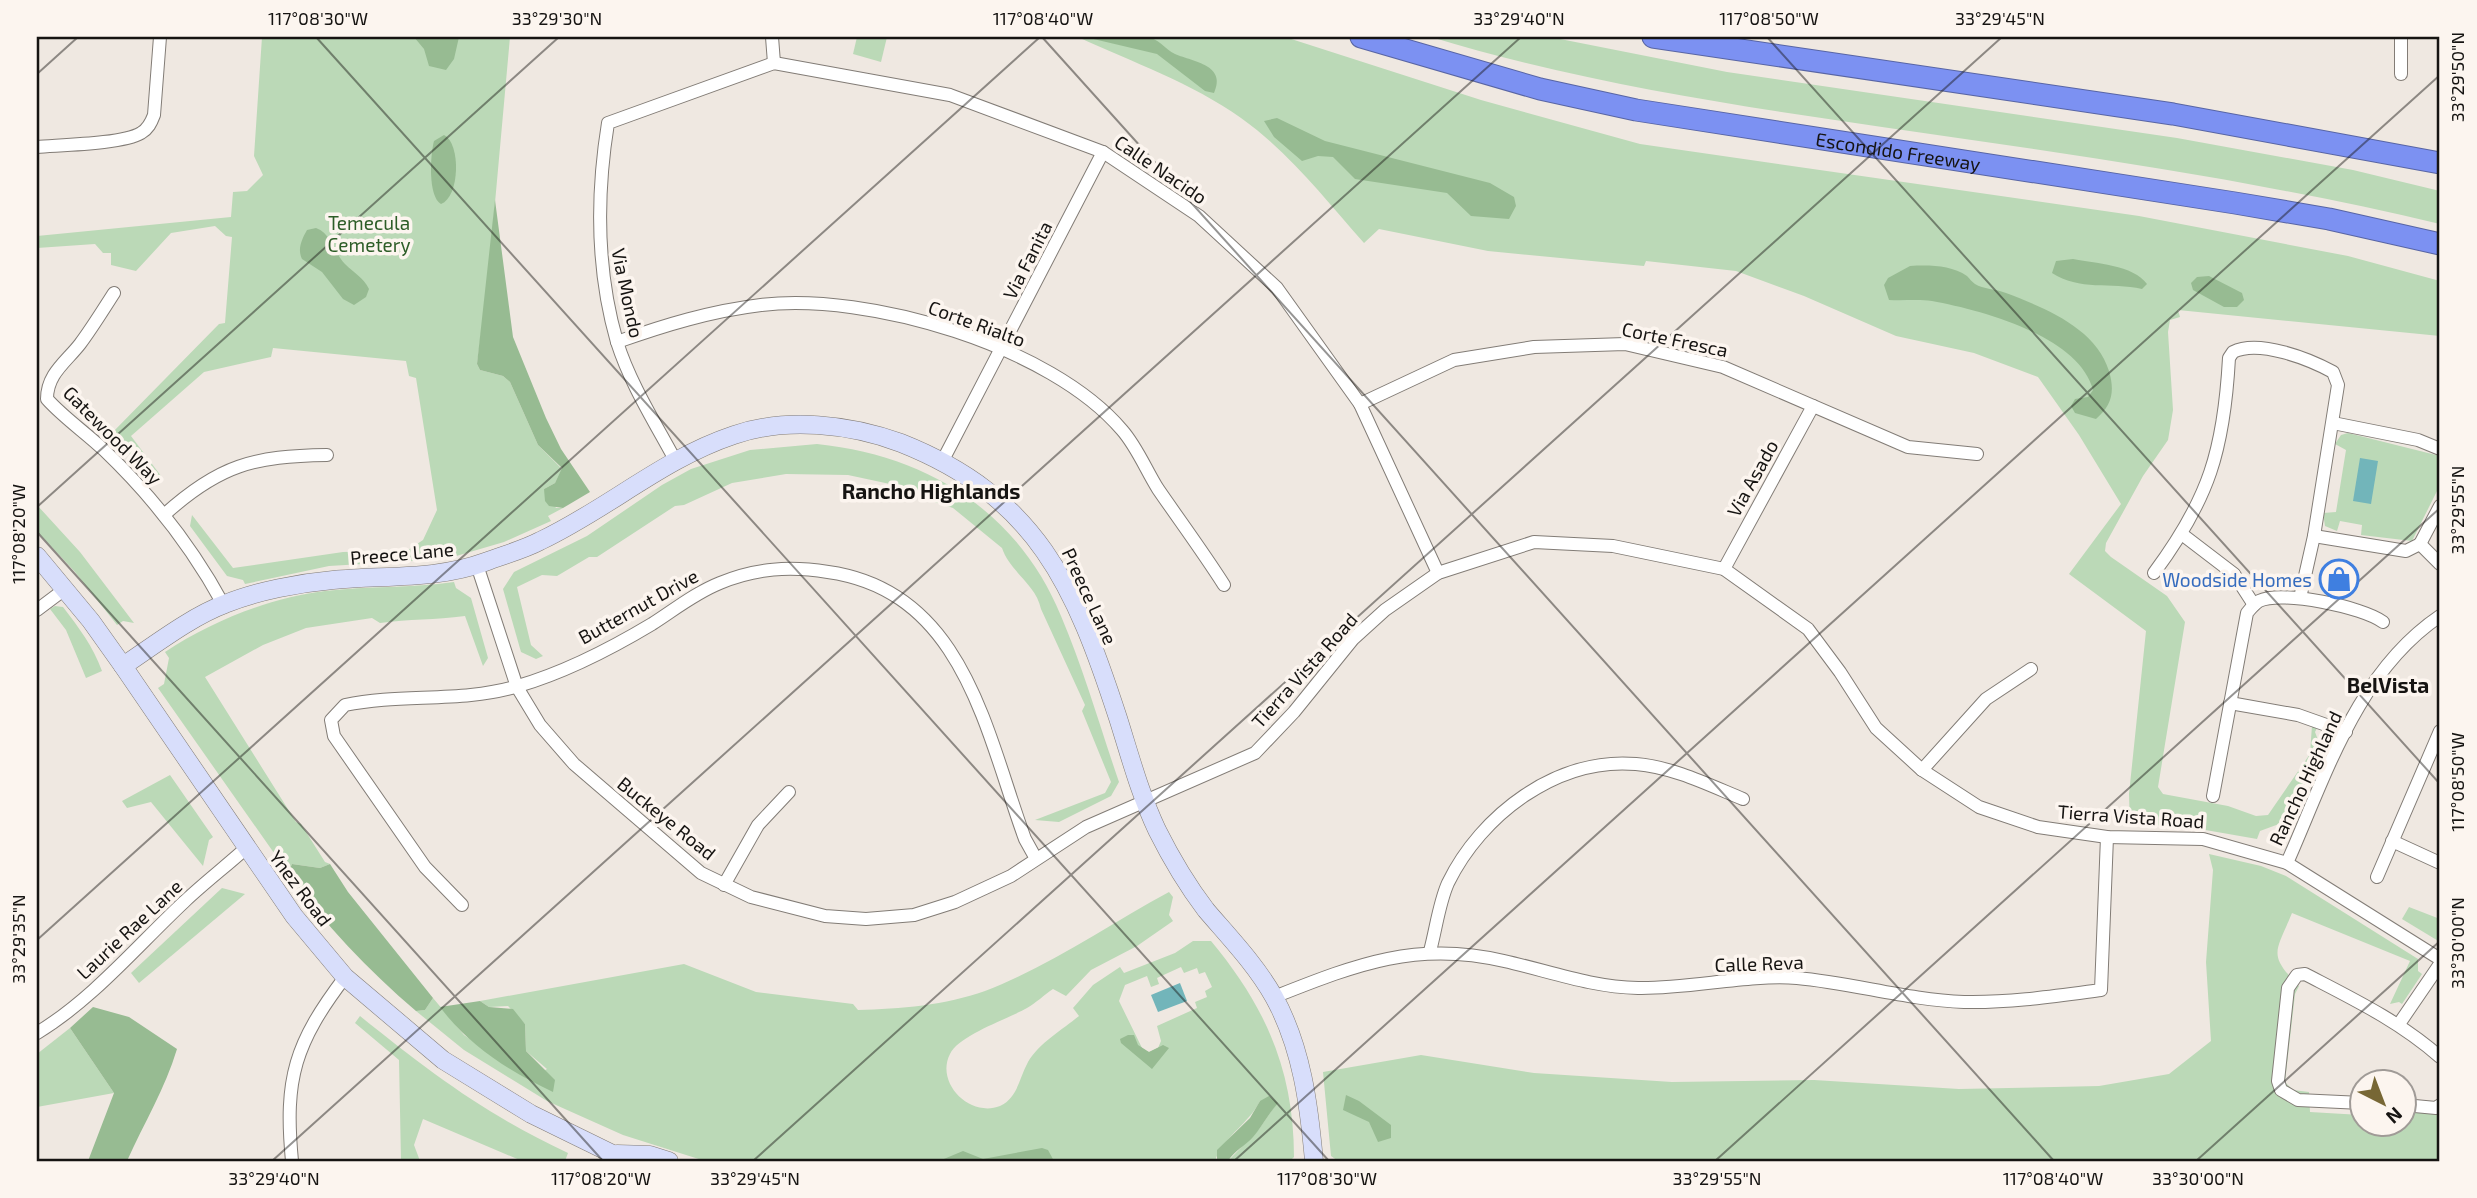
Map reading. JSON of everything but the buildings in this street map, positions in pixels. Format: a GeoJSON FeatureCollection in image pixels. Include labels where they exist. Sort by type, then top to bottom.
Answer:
{"type":"FeatureCollection","features":[{"type":"Feature","properties":{"kind":"highway","name":"Escondido Freeway"},"geometry":{"type":"LineString","coordinates":[[1361,37],[1540,89],[1636,110],[2086,178],[2384,231],[2440,244]]}},
{"type":"Feature","properties":{"kind":"highway"},"geometry":{"type":"LineString","coordinates":[[1653,37],[2160,112],[2440,163]]}},
{"type":"Feature","properties":{"kind":"highway"},"geometry":{"type":"LineString","coordinates":[[2384,231],[2440,256]]}},
{"type":"Feature","properties":{"kind":"street"},"geometry":{"type":"LineString","coordinates":[[37,147],[126,138],[141,133],[150,125],[154,116],[160,37]]}},
{"type":"Feature","properties":{"kind":"street"},"geometry":{"type":"LineString","coordinates":[[772,37],[774,63]]}},
{"type":"Feature","properties":{"kind":"street"},"geometry":{"type":"LineString","coordinates":[[2401,37],[2401,74]]}},
{"type":"Feature","properties":{"kind":"street","name":"Via Mondo"},"geometry":{"type":"LineString","coordinates":[[674,458],[644,402],[617,342],[598,240],[599,177],[608,123],[774,63]]}},
{"type":"Feature","properties":{"kind":"street","name":"Calle Nacido"},"geometry":{"type":"LineString","coordinates":[[774,63],[950,96],[1103,152],[1199,216],[1277,288],[1360,404],[1438,573]]}},
{"type":"Feature","properties":{"kind":"street","name":"Via Fanita"},"geometry":{"type":"LineString","coordinates":[[943,460],[1103,152]]}},
{"type":"Feature","properties":{"kind":"street","name":"Gatewood Way"},"geometry":{"type":"LineString","coordinates":[[114,293],[79,346],[47,386],[47,399],[110,456],[164,515],[200,564],[223,604]]}},
{"type":"Feature","properties":{"kind":"street","name":"Corte Rialto"},"geometry":{"type":"LineString","coordinates":[[617,342],[689,317],[763,304],[830,303],[943,328],[1003,349],[1069,382],[1122,430],[1224,585]]}},
{"type":"Feature","properties":{"kind":"street","name":"Corte Fresca"},"geometry":{"type":"LineString","coordinates":[[1360,404],[1454,360],[1534,347],[1625,344],[1723,367],[1908,447],[1977,454]]}},
{"type":"Feature","properties":{"kind":"street"},"geometry":{"type":"LineString","coordinates":[[2154,573],[2183,535],[2206,492],[2218,454],[2229,358],[2233,352],[2248,348],[2290,353],[2333,372],[2338,385],[2314,536],[2300,598]]}},
{"type":"Feature","properties":{"kind":"street","name":"Via Asado"},"geometry":{"type":"LineString","coordinates":[[1724,569],[1813,407]]}},
{"type":"Feature","properties":{"kind":"street"},"geometry":{"type":"LineString","coordinates":[[2333,423],[2418,440],[2440,449]]}},
{"type":"Feature","properties":{"kind":"street","name":"Preece Lane"},"geometry":{"type":"LineString","coordinates":[[123,666],[223,604],[329,580],[439,574],[477,565],[540,541],[674,458],[738,433],[782,426],[823,425],[882,436],[943,460],[988,489],[1015,513],[1043,546],[1073,601],[1116,712],[1144,803],[1171,859],[1274,997],[1297,1051],[1309,1104],[1314,1161]]}},
{"type":"Feature","properties":{"kind":"street"},"geometry":{"type":"LineString","coordinates":[[164,515],[206,482],[237,466],[265,457],[327,454]]}},
{"type":"Feature","properties":{"kind":"street"},"geometry":{"type":"LineString","coordinates":[[2314,536],[2406,551],[2420,544],[2440,506]]}},
{"type":"Feature","properties":{"kind":"street"},"geometry":{"type":"LineString","coordinates":[[2183,535],[2234,574],[2253,605]]}},
{"type":"Feature","properties":{"kind":"street","name":"Tierra Vista Road"},"geometry":{"type":"LineString","coordinates":[[1144,803],[1255,753],[1294,712],[1353,639],[1385,610],[1438,573],[1534,542],[1613,546],[1724,569],[1808,629],[1876,728],[1922,770],[1979,807],[2038,827],[2107,837],[2203,839],[2287,863],[2440,961]]}},
{"type":"Feature","properties":{"kind":"street"},"geometry":{"type":"LineString","coordinates":[[2420,544],[2440,564]]}},
{"type":"Feature","properties":{"kind":"street","name":"Ynez Road"},"geometry":{"type":"LineString","coordinates":[[37,556],[123,666],[293,916],[345,976],[443,1060],[531,1114],[617,1160],[650,1155],[669,1161]]}},
{"type":"Feature","properties":{"kind":"street","name":"Buckeye Road"},"geometry":{"type":"LineString","coordinates":[[477,565],[517,687],[540,725],[573,764],[684,860],[724,885],[788,908],[825,916],[878,918],[914,915],[955,902],[1011,876],[1035,857],[1086,827],[1144,803]]}},
{"type":"Feature","properties":{"kind":"street","name":"Butternut Drive"},"geometry":{"type":"LineString","coordinates":[[461,905],[425,867],[334,736],[331,720],[345,705],[363,701],[419,700],[517,687],[586,658],[650,625],[694,596],[751,571],[797,567],[858,579],[908,604],[948,646],[965,672],[1025,839],[1035,857]]}},
{"type":"Feature","properties":{"kind":"street"},"geometry":{"type":"LineString","coordinates":[[37,610],[65,589]]}},
{"type":"Feature","properties":{"kind":"street"},"geometry":{"type":"LineString","coordinates":[[2213,796],[2247,613],[2253,605],[2261,600],[2300,598],[2369,614],[2383,622]]}},
{"type":"Feature","properties":{"kind":"street","name":"Rancho Highland"},"geometry":{"type":"LineString","coordinates":[[2287,863],[2364,696],[2390,658],[2440,616]]}},
{"type":"Feature","properties":{"kind":"street"},"geometry":{"type":"LineString","coordinates":[[1922,770],[1986,699],[2031,669]]}},
{"type":"Feature","properties":{"kind":"street"},"geometry":{"type":"LineString","coordinates":[[2230,703],[2298,715],[2346,732]]}},
{"type":"Feature","properties":{"kind":"street"},"geometry":{"type":"LineString","coordinates":[[2377,877],[2440,731]]}},
{"type":"Feature","properties":{"kind":"street"},"geometry":{"type":"LineString","coordinates":[[1430,951],[1447,885],[1474,839],[1514,803],[1546,784],[1585,768],[1636,764],[1692,778],[1743,799]]}},
{"type":"Feature","properties":{"kind":"street"},"geometry":{"type":"LineString","coordinates":[[724,885],[758,825],[789,792]]}},
{"type":"Feature","properties":{"kind":"street","name":"Calle Reva"},"geometry":{"type":"LineString","coordinates":[[1274,997],[1351,966],[1430,951],[1502,960],[1582,982],[1638,988],[1795,978],[1913,997],[1965,1002],[2042,998],[2101,989],[2107,837]]}},
{"type":"Feature","properties":{"kind":"street"},"geometry":{"type":"LineString","coordinates":[[2392,841],[2440,863]]}},
{"type":"Feature","properties":{"kind":"street","name":"Laurie Rae Lane"},"geometry":{"type":"LineString","coordinates":[[37,1033],[60,1018],[108,976],[186,900],[245,849]]}},
{"type":"Feature","properties":{"kind":"street"},"geometry":{"type":"LineString","coordinates":[[2399,1024],[2440,961]]}},
{"type":"Feature","properties":{"kind":"street"},"geometry":{"type":"LineString","coordinates":[[2348,1102],[2298,1100],[2281,1090],[2278,1081],[2288,988],[2297,975],[2305,974],[2399,1024],[2440,1057]]}},
{"type":"Feature","properties":{"kind":"street"},"geometry":{"type":"LineString","coordinates":[[291,1161],[288,1115],[291,1077],[305,1035],[345,976]]}},
{"type":"Feature","properties":{"kind":"street"},"geometry":{"type":"LineString","coordinates":[[2418,1106],[2435,1108],[2440,1105]]}},
{"type":"Feature","properties":{"kind":"green space"},"geometry":{"type":"Polygon","coordinates":[[[1132,36],[1155,39],[1175,54],[1199,62],[1212,70],[1217,84],[1214,93],[1205,91],[1157,54],[1085,37],[1132,36]]]}},
{"type":"Feature","properties":{"kind":"green space","name":"Temecula Cemetery"},"geometry":{"type":"Polygon","coordinates":[[[262,37],[510,37],[488,280],[477,364],[480,370],[503,376],[510,382],[538,445],[562,469],[555,483],[544,489],[556,508],[563,508],[548,516],[551,521],[504,542],[446,559],[329,566],[245,584],[243,580],[227,576],[190,526],[192,515],[233,568],[343,552],[408,550],[423,540],[437,510],[416,378],[409,376],[406,361],[273,348],[271,357],[204,372],[131,436],[161,476],[161,483],[156,483],[111,434],[219,324],[225,323],[232,237],[226,236],[215,226],[171,233],[136,271],[111,265],[111,253],[103,253],[95,244],[37,248],[37,236],[231,217],[233,192],[247,191],[263,175],[254,156],[262,37]]]}},
{"type":"Feature","properties":{"kind":"green space"},"geometry":{"type":"Polygon","coordinates":[[[414,37],[459,37],[454,59],[446,70],[429,66],[424,49],[414,37]]]}},
{"type":"Feature","properties":{"kind":"green space"},"geometry":{"type":"Polygon","coordinates":[[[857,37],[887,37],[881,62],[853,54],[857,37]]]}},
{"type":"Feature","properties":{"kind":"green space"},"geometry":{"type":"Polygon","coordinates":[[[1078,37],[1285,37],[1481,100],[1640,144],[2139,216],[2348,256],[2440,281],[2440,336],[2178,310],[2180,317],[2170,320],[2168,332],[2173,410],[2168,440],[2143,476],[2106,543],[2105,551],[2111,557],[2167,596],[2185,622],[2158,787],[2163,794],[2228,806],[2256,816],[2268,815],[2310,754],[2312,725],[2318,726],[2315,732],[2318,740],[2324,742],[2287,827],[2279,824],[2260,831],[2257,839],[2177,825],[2130,826],[2129,794],[2146,631],[2069,574],[2121,504],[2079,435],[2038,377],[1974,353],[1896,336],[1804,296],[1736,271],[1646,261],[1644,266],[1488,251],[1379,229],[1364,243],[1291,161],[1241,118],[1182,84],[1078,37]]]}},
{"type":"Feature","properties":{"kind":"green space"},"geometry":{"type":"Polygon","coordinates":[[[1431,37],[1550,37],[1727,72],[2177,138],[2353,170],[2440,191],[2440,224],[2302,194],[2162,169],[1655,91],[1542,67],[1431,37]]]}},
{"type":"Feature","properties":{"kind":"green space"},"geometry":{"type":"Polygon","coordinates":[[[1277,118],[1325,141],[1490,183],[1514,197],[1516,206],[1509,219],[1471,216],[1447,193],[1355,179],[1333,157],[1318,156],[1302,161],[1274,137],[1264,121],[1277,118]]]}},
{"type":"Feature","properties":{"kind":"green space"},"geometry":{"type":"Polygon","coordinates":[[[444,135],[453,148],[456,170],[452,191],[441,204],[434,193],[431,166],[434,141],[444,135]]]}},
{"type":"Feature","properties":{"kind":"green space"},"geometry":{"type":"Polygon","coordinates":[[[495,200],[513,337],[561,449],[590,492],[563,508],[549,506],[545,501],[544,489],[555,483],[562,468],[538,445],[510,382],[503,376],[480,370],[477,364],[495,200]]]}},
{"type":"Feature","properties":{"kind":"green space"},"geometry":{"type":"Polygon","coordinates":[[[316,228],[326,235],[341,260],[369,289],[366,297],[354,305],[343,299],[322,272],[302,259],[300,248],[303,237],[307,230],[316,228]]]}},
{"type":"Feature","properties":{"kind":"green space"},"geometry":{"type":"Polygon","coordinates":[[[2073,259],[2123,269],[2147,284],[2142,289],[2084,284],[2062,279],[2052,273],[2056,261],[2073,259]]]}},
{"type":"Feature","properties":{"kind":"green space"},"geometry":{"type":"Polygon","coordinates":[[[1910,266],[1954,270],[1967,276],[1978,286],[2037,305],[2081,331],[2093,343],[2109,371],[2112,392],[2106,409],[2096,419],[2075,413],[2071,406],[2075,399],[2088,397],[2093,390],[2084,371],[2049,340],[2001,319],[1952,305],[1927,300],[1889,300],[1884,285],[1888,278],[1910,266]]]}},
{"type":"Feature","properties":{"kind":"green space"},"geometry":{"type":"Polygon","coordinates":[[[2209,276],[2242,293],[2244,300],[2237,307],[2224,307],[2193,290],[2191,283],[2197,277],[2209,276]]]}},
{"type":"Feature","properties":{"kind":"green space"},"geometry":{"type":"Polygon","coordinates":[[[2348,433],[2440,456],[2440,485],[2412,541],[2361,535],[2362,525],[2340,521],[2337,531],[2325,526],[2323,513],[2336,512],[2346,450],[2335,444],[2341,435],[2348,433]]]}},
{"type":"Feature","properties":{"kind":"green space"},"geometry":{"type":"Polygon","coordinates":[[[817,444],[857,450],[895,461],[931,476],[964,495],[994,518],[1020,546],[1043,579],[1077,657],[1119,782],[1111,796],[1059,822],[1035,820],[1105,793],[1111,782],[1082,711],[1085,705],[1034,592],[1011,564],[1002,548],[953,508],[910,494],[904,487],[848,475],[786,474],[732,483],[684,505],[675,506],[597,557],[589,557],[557,576],[542,575],[517,587],[531,645],[543,656],[536,659],[521,652],[503,589],[514,572],[587,536],[662,485],[691,469],[750,450],[817,444]]]}},
{"type":"Feature","properties":{"kind":"green space"},"geometry":{"type":"Polygon","coordinates":[[[37,505],[80,552],[134,623],[123,621],[117,625],[75,572],[37,531],[37,505]]]}},
{"type":"Feature","properties":{"kind":"green space"},"geometry":{"type":"Polygon","coordinates":[[[454,582],[456,588],[471,598],[488,658],[483,666],[465,616],[380,623],[372,618],[306,628],[263,645],[205,677],[296,822],[301,824],[325,862],[330,864],[320,868],[292,864],[288,873],[158,688],[164,684],[169,658],[165,652],[202,630],[242,612],[283,599],[325,591],[454,582]]]}},
{"type":"Feature","properties":{"kind":"green space"},"geometry":{"type":"Polygon","coordinates":[[[55,606],[63,607],[75,622],[102,671],[86,678],[66,630],[50,609],[55,606]]]}},
{"type":"Feature","properties":{"kind":"green space"},"geometry":{"type":"Polygon","coordinates":[[[170,775],[213,837],[209,840],[203,866],[151,802],[127,808],[122,801],[170,775]]]}},
{"type":"Feature","properties":{"kind":"green space"},"geometry":{"type":"Polygon","coordinates":[[[2209,854],[2261,866],[2286,876],[2418,959],[2418,971],[2422,974],[2402,1004],[2390,1004],[2410,961],[2292,913],[2278,952],[2282,967],[2299,986],[2295,994],[2285,1082],[2293,1090],[2309,1092],[2310,1112],[2348,1114],[2348,1138],[2418,1138],[2418,1111],[2440,1112],[2440,1161],[1338,1161],[1331,1156],[1323,1072],[1421,1055],[1534,1073],[1672,1082],[1814,1080],[1959,1089],[2099,1086],[2169,1074],[2211,1041],[2206,962],[2213,870],[2209,854]]]}},
{"type":"Feature","properties":{"kind":"green space"},"geometry":{"type":"Polygon","coordinates":[[[292,864],[320,868],[330,864],[348,892],[433,998],[425,1010],[416,1011],[348,946],[288,873],[292,864]]]}},
{"type":"Feature","properties":{"kind":"green space"},"geometry":{"type":"Polygon","coordinates":[[[222,888],[245,894],[139,983],[131,973],[222,888]]]}},
{"type":"Feature","properties":{"kind":"green space"},"geometry":{"type":"Polygon","coordinates":[[[1169,892],[1173,897],[1169,915],[1173,921],[1137,946],[1091,970],[1066,996],[1053,989],[1027,1008],[985,1028],[955,1047],[947,1065],[951,1086],[958,1095],[977,1107],[1000,1106],[1011,1098],[1028,1062],[1038,1049],[1079,1016],[1073,1008],[1093,985],[1120,967],[1124,973],[1175,953],[1193,941],[1211,941],[1247,990],[1273,1042],[1289,1096],[1294,1157],[1290,1161],[1228,1161],[1259,1129],[1277,1103],[1260,1101],[1220,1150],[1217,1161],[705,1161],[623,1135],[547,1101],[464,1050],[416,1011],[425,1010],[433,998],[464,1035],[529,1080],[547,1069],[526,1051],[525,1024],[508,1006],[489,1007],[480,1001],[684,964],[756,992],[853,1004],[858,1010],[890,1009],[955,1000],[1009,981],[1169,892]],[[1181,967],[1157,978],[1159,984],[1151,987],[1147,976],[1125,985],[1119,1001],[1143,1050],[1149,1052],[1158,1048],[1161,1041],[1157,1026],[1197,1008],[1195,1002],[1207,997],[1205,991],[1212,987],[1205,972],[1199,974],[1197,968],[1184,973],[1181,967]]]}},
{"type":"Feature","properties":{"kind":"green space"},"geometry":{"type":"Polygon","coordinates":[[[2409,907],[2440,919],[2440,942],[2402,919],[2409,907]]]}},
{"type":"Feature","properties":{"kind":"green space"},"geometry":{"type":"Polygon","coordinates":[[[480,1001],[489,1007],[513,1009],[525,1024],[526,1051],[555,1080],[553,1092],[491,1056],[464,1034],[440,1007],[480,1001]]]}},
{"type":"Feature","properties":{"kind":"green space"},"geometry":{"type":"Polygon","coordinates":[[[93,1007],[129,1017],[177,1049],[127,1161],[88,1161],[114,1093],[70,1028],[93,1007]]]}},
{"type":"Feature","properties":{"kind":"green space"},"geometry":{"type":"Polygon","coordinates":[[[360,1016],[484,1108],[568,1153],[565,1161],[522,1161],[423,1119],[414,1145],[420,1161],[401,1161],[399,1060],[355,1023],[360,1016]]]}},
{"type":"Feature","properties":{"kind":"green space"},"geometry":{"type":"Polygon","coordinates":[[[70,1028],[114,1093],[37,1107],[37,1054],[70,1028]]]}},
{"type":"Feature","properties":{"kind":"green space"},"geometry":{"type":"Polygon","coordinates":[[[1134,1035],[1138,1045],[1149,1052],[1163,1045],[1169,1048],[1152,1069],[1121,1043],[1120,1039],[1134,1035]]]}},
{"type":"Feature","properties":{"kind":"green space"},"geometry":{"type":"Polygon","coordinates":[[[1346,1095],[1359,1101],[1391,1125],[1391,1138],[1378,1142],[1369,1122],[1343,1110],[1346,1095]]]}},
{"type":"Feature","properties":{"kind":"green space"},"geometry":{"type":"Polygon","coordinates":[[[1269,1096],[1278,1103],[1256,1133],[1228,1161],[1217,1161],[1217,1150],[1250,1118],[1260,1101],[1269,1096]]]}},
{"type":"Feature","properties":{"kind":"green space"},"geometry":{"type":"Polygon","coordinates":[[[1042,1148],[1048,1150],[1054,1161],[939,1161],[963,1151],[983,1159],[1042,1148]]]}},
{"type":"Feature","properties":{"kind":"water"},"geometry":{"type":"Polygon","coordinates":[[[2360,458],[2378,461],[2371,504],[2353,501],[2360,458]]]}},
{"type":"Feature","properties":{"kind":"water"},"geometry":{"type":"Polygon","coordinates":[[[1180,983],[1187,1001],[1158,1012],[1151,995],[1180,983]]]}},
{"type":"Feature","properties":{"kind":"place","name":"Woodside Homes"},"geometry":{"type":"Point","coordinates":[2339,579]}},
{"type":"Feature","properties":{"kind":"district","name":"Rancho Highlands"},"geometry":{"type":"Point","coordinates":[931,490]}},
{"type":"Feature","properties":{"kind":"district","name":"BelVista"},"geometry":{"type":"Point","coordinates":[2388,684]}}]}
